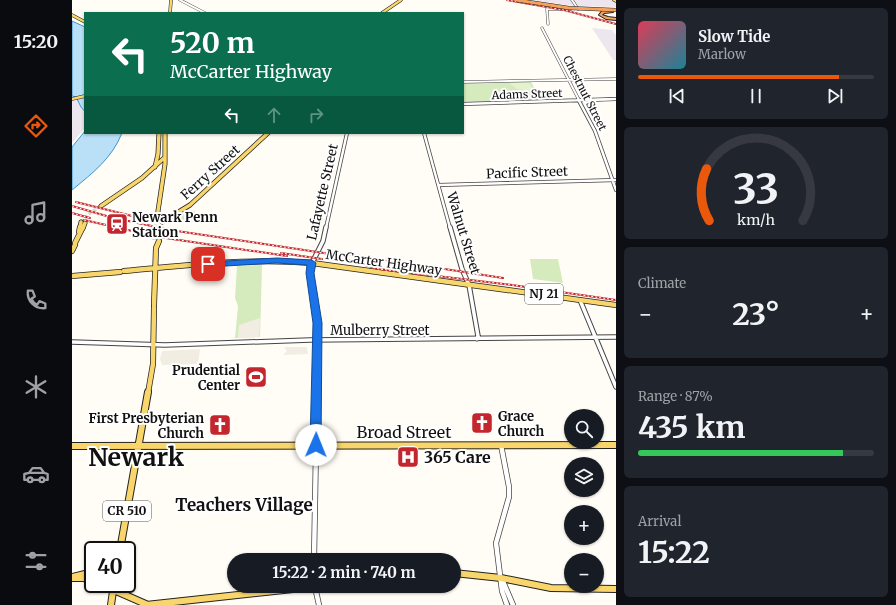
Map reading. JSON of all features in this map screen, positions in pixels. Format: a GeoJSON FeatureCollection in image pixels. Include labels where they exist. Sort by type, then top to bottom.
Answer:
{"type":"FeatureCollection","features":[{"type":"Feature","properties":{"kind":"highway"},"geometry":{"type":"LineString","coordinates":[[516,0],[566,8],[616,10]]}},
{"type":"Feature","properties":{"kind":"highway"},"geometry":{"type":"LineString","coordinates":[[522,0],[567,7],[616,10]]}},
{"type":"Feature","properties":{"kind":"highway"},"geometry":{"type":"LineString","coordinates":[[616,10],[603,12],[600,14],[603,17],[616,19]]}},
{"type":"Feature","properties":{"kind":"main road"},"geometry":{"type":"LineString","coordinates":[[170,12],[172,0]]}},
{"type":"Feature","properties":{"kind":"main road"},"geometry":{"type":"LineString","coordinates":[[383,12],[401,0]]}},
{"type":"Feature","properties":{"kind":"main road"},"geometry":{"type":"LineString","coordinates":[[72,15],[84,21]]}},
{"type":"Feature","properties":{"kind":"main road"},"geometry":{"type":"LineString","coordinates":[[72,99],[84,96]]}},
{"type":"Feature","properties":{"kind":"main road"},"geometry":{"type":"LineString","coordinates":[[102,206],[154,169],[158,162],[159,134]]}},
{"type":"Feature","properties":{"kind":"main road"},"geometry":{"type":"LineString","coordinates":[[163,170],[165,134]]}},
{"type":"Feature","properties":{"kind":"main road","name":"Ferry Street"},"geometry":{"type":"LineString","coordinates":[[163,170],[157,219],[163,221],[190,205],[267,134]]}},
{"type":"Feature","properties":{"kind":"main road"},"geometry":{"type":"LineString","coordinates":[[158,162],[164,158]]}},
{"type":"Feature","properties":{"kind":"main road"},"geometry":{"type":"LineString","coordinates":[[158,162],[163,170]]}},
{"type":"Feature","properties":{"kind":"main road"},"geometry":{"type":"LineString","coordinates":[[154,169],[160,168],[163,170]]}},
{"type":"Feature","properties":{"kind":"main road"},"geometry":{"type":"LineString","coordinates":[[72,251],[83,223]]}},
{"type":"Feature","properties":{"kind":"main road"},"geometry":{"type":"LineString","coordinates":[[156,269],[157,241]]}},
{"type":"Feature","properties":{"kind":"main road","name":"McCarter Highway"},"geometry":{"type":"LineString","coordinates":[[72,276],[263,261],[312,263],[616,305]]}},
{"type":"Feature","properties":{"kind":"main road","name":"CR 510"},"geometry":{"type":"LineString","coordinates":[[122,541],[154,364],[154,306],[156,269]]}},
{"type":"Feature","properties":{"kind":"main road","name":"Broad Street"},"geometry":{"type":"LineString","coordinates":[[72,446],[616,445]]}},
{"type":"Feature","properties":{"kind":"main road"},"geometry":{"type":"LineString","coordinates":[[72,577],[84,574]]}},
{"type":"Feature","properties":{"kind":"main road"},"geometry":{"type":"LineString","coordinates":[[461,575],[501,578],[550,588],[616,588]]}},
{"type":"Feature","properties":{"kind":"main road"},"geometry":{"type":"LineString","coordinates":[[72,577],[84,578]]}},
{"type":"Feature","properties":{"kind":"main road"},"geometry":{"type":"LineString","coordinates":[[111,605],[113,593]]}},
{"type":"Feature","properties":{"kind":"main road"},"geometry":{"type":"LineString","coordinates":[[125,593],[147,605],[254,593]]}},
{"type":"Feature","properties":{"kind":"street"},"geometry":{"type":"LineString","coordinates":[[180,0],[203,12]]}},
{"type":"Feature","properties":{"kind":"street"},"geometry":{"type":"LineString","coordinates":[[183,2],[187,0]]}},
{"type":"Feature","properties":{"kind":"street"},"geometry":{"type":"LineString","coordinates":[[548,24],[548,9],[578,9],[572,0]]}},
{"type":"Feature","properties":{"kind":"street","name":"Chestnut Street"},"geometry":{"type":"LineString","coordinates":[[542,28],[595,131],[614,180],[616,190]]}},
{"type":"Feature","properties":{"kind":"street"},"geometry":{"type":"LineString","coordinates":[[464,82],[616,79]]}},
{"type":"Feature","properties":{"kind":"street","name":"Adams Street"},"geometry":{"type":"LineString","coordinates":[[464,104],[616,99]]}},
{"type":"Feature","properties":{"kind":"street","name":"Lafayette Street"},"geometry":{"type":"LineString","coordinates":[[314,553],[317,312],[310,273],[312,263],[323,240],[347,134]]}},
{"type":"Feature","properties":{"kind":"street","name":"Walnut Street"},"geometry":{"type":"LineString","coordinates":[[424,134],[462,269],[469,284],[478,336],[477,339]]}},
{"type":"Feature","properties":{"kind":"street","name":"Pacific Street"},"geometry":{"type":"LineString","coordinates":[[439,185],[614,180]]}},
{"type":"Feature","properties":{"kind":"street"},"geometry":{"type":"LineString","coordinates":[[580,299],[616,387]]}},
{"type":"Feature","properties":{"kind":"street","name":"Mulberry Street"},"geometry":{"type":"LineString","coordinates":[[72,342],[155,345],[317,340],[616,337]]}},
{"type":"Feature","properties":{"kind":"street"},"geometry":{"type":"LineString","coordinates":[[501,445],[509,487],[509,497],[496,543],[502,591],[507,605]]}},
{"type":"Feature","properties":{"kind":"street"},"geometry":{"type":"LineString","coordinates":[[501,578],[513,605]]}},
{"type":"Feature","properties":{"kind":"street"},"geometry":{"type":"LineString","coordinates":[[318,593],[319,605]]}},
{"type":"Feature","properties":{"kind":"shaded area"},"geometry":{"type":"Polygon","coordinates":[[[531,0],[616,0],[616,7],[574,6],[531,0]]]}},
{"type":"Feature","properties":{"kind":"shaded area"},"geometry":{"type":"Polygon","coordinates":[[[592,28],[612,30],[616,35],[616,60],[613,60],[592,28]]]}},
{"type":"Feature","properties":{"kind":"shaded area"},"geometry":{"type":"Polygon","coordinates":[[[77,100],[84,113],[84,129],[72,143],[72,101],[77,100]]]}},
{"type":"Feature","properties":{"kind":"shaded area"},"geometry":{"type":"Polygon","coordinates":[[[260,318],[259,337],[238,338],[239,325],[260,318]]]}},
{"type":"Feature","properties":{"kind":"shaded area"},"geometry":{"type":"Polygon","coordinates":[[[284,347],[306,347],[308,354],[283,355],[287,351],[284,347]]]}},
{"type":"Feature","properties":{"kind":"shaded area"},"geometry":{"type":"Polygon","coordinates":[[[200,349],[198,364],[162,365],[160,359],[162,351],[200,349]]]}},
{"type":"Feature","properties":{"kind":"green space"},"geometry":{"type":"Polygon","coordinates":[[[531,82],[541,100],[464,102],[464,83],[531,82]]]}},
{"type":"Feature","properties":{"kind":"green space"},"geometry":{"type":"Polygon","coordinates":[[[509,83],[529,83],[534,91],[517,89],[509,83]]]}},
{"type":"Feature","properties":{"kind":"green space"},"geometry":{"type":"Polygon","coordinates":[[[189,210],[195,211],[195,222],[177,219],[189,210]]]}},
{"type":"Feature","properties":{"kind":"green space"},"geometry":{"type":"Polygon","coordinates":[[[530,259],[558,259],[563,283],[533,279],[530,259]]]}},
{"type":"Feature","properties":{"kind":"green space"},"geometry":{"type":"Polygon","coordinates":[[[262,265],[260,337],[235,338],[238,306],[235,298],[237,266],[262,265]]]}},
{"type":"Feature","properties":{"kind":"water"},"geometry":{"type":"Polygon","coordinates":[[[72,21],[84,27],[84,111],[76,97],[72,96],[72,21]]]}},
{"type":"Feature","properties":{"kind":"water"},"geometry":{"type":"Polygon","coordinates":[[[84,132],[84,134],[122,134],[113,150],[102,164],[72,190],[72,147],[84,132]]]}},
{"type":"Feature","properties":{"kind":"tunnel"},"geometry":{"type":"LineString","coordinates":[[81,222],[90,213],[101,206]]}},
{"type":"Feature","properties":{"kind":"tunnel"},"geometry":{"type":"LineString","coordinates":[[155,228],[156,220]]}},
{"type":"Feature","properties":{"kind":"tunnel"},"geometry":{"type":"LineString","coordinates":[[160,228],[161,221]]}},
{"type":"Feature","properties":{"kind":"tunnel"},"geometry":{"type":"LineString","coordinates":[[154,240],[155,227]]}},
{"type":"Feature","properties":{"kind":"tunnel"},"geometry":{"type":"LineString","coordinates":[[159,241],[160,227]]}},
{"type":"Feature","properties":{"kind":"railway"},"geometry":{"type":"LineString","coordinates":[[507,0],[564,10],[616,24]]}},
{"type":"Feature","properties":{"kind":"railway"},"geometry":{"type":"LineString","coordinates":[[76,202],[136,217]]}},
{"type":"Feature","properties":{"kind":"railway"},"geometry":{"type":"LineString","coordinates":[[72,206],[110,217],[170,230],[324,253],[379,269],[512,285],[616,300]]}},
{"type":"Feature","properties":{"kind":"railway"},"geometry":{"type":"LineString","coordinates":[[72,213],[90,218]]}},
{"type":"Feature","properties":{"kind":"railway"},"geometry":{"type":"LineString","coordinates":[[84,220],[159,237],[287,256]]}},
{"type":"Feature","properties":{"kind":"railway"},"geometry":{"type":"LineString","coordinates":[[281,253],[322,259]]}},
{"type":"Feature","properties":{"kind":"railway"},"geometry":{"type":"LineString","coordinates":[[341,253],[503,278]]}},
{"type":"Feature","properties":{"kind":"place","name":"Newark Penn Station"},"geometry":{"type":"Point","coordinates":[117,224]}},
{"type":"Feature","properties":{"kind":"place","name":"Prudential Center"},"geometry":{"type":"Point","coordinates":[256,377]}},
{"type":"Feature","properties":{"kind":"place","name":"Grace Church"},"geometry":{"type":"Point","coordinates":[482,423]}},
{"type":"Feature","properties":{"kind":"place","name":"First Presbyterian Church"},"geometry":{"type":"Point","coordinates":[220,425]}},
{"type":"Feature","properties":{"kind":"place","name":"365 Care"},"geometry":{"type":"Point","coordinates":[408,457]}},
{"type":"Feature","properties":{"kind":"district","name":"Newark"},"geometry":{"type":"Point","coordinates":[136,457]}},
{"type":"Feature","properties":{"kind":"district","name":"Teachers Village"},"geometry":{"type":"Point","coordinates":[244,505]}},
{"type":"Feature","properties":{"kind":"route"},"geometry":{"type":"LineString","coordinates":[[208,264],[260,261],[312,263],[310,273],[318,323],[316,445]]}}]}
